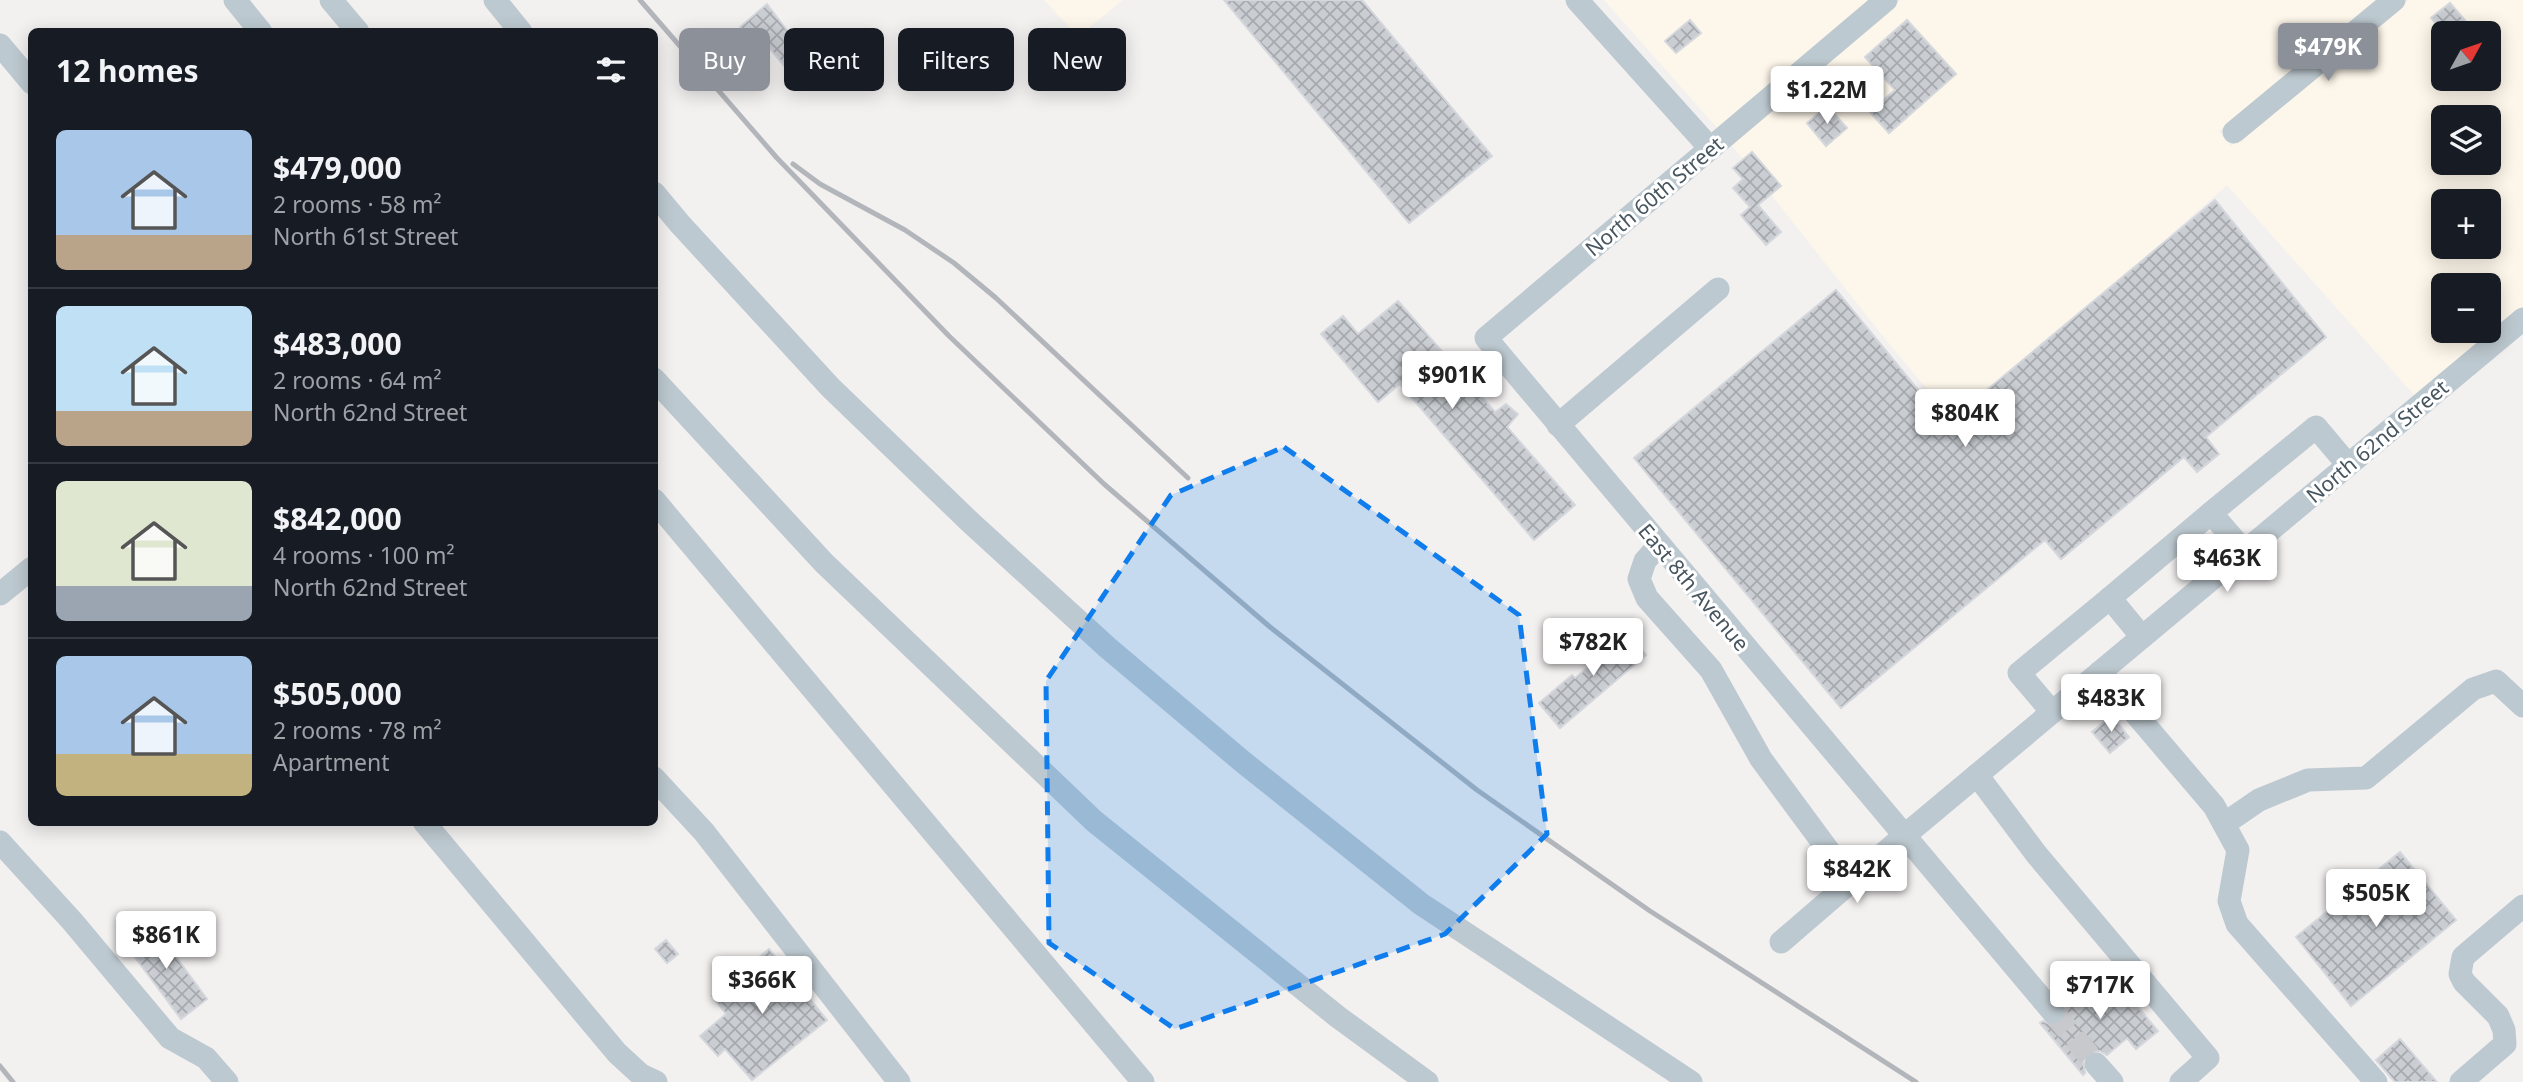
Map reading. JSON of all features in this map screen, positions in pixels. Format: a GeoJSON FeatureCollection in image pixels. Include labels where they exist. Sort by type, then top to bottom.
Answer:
{"type":"FeatureCollection","features":[{"type":"Feature","properties":{"kind":"street"},"geometry":{"type":"LineString","coordinates":[[235,0],[258,28]]}},
{"type":"Feature","properties":{"kind":"street"},"geometry":{"type":"LineString","coordinates":[[331,0],[355,28]]}},
{"type":"Feature","properties":{"kind":"street"},"geometry":{"type":"LineString","coordinates":[[495,0],[518,28]]}},
{"type":"Feature","properties":{"kind":"street"},"geometry":{"type":"LineString","coordinates":[[1577,0],[1710,148]]}},
{"type":"Feature","properties":{"kind":"street","name":"North 60th Street"},"geometry":{"type":"LineString","coordinates":[[1486,338],[1886,0]]}},
{"type":"Feature","properties":{"kind":"street"},"geometry":{"type":"LineString","coordinates":[[2234,132],[2394,0]]}},
{"type":"Feature","properties":{"kind":"street"},"geometry":{"type":"LineString","coordinates":[[0,45],[28,78]]}},
{"type":"Feature","properties":{"kind":"street"},"geometry":{"type":"LineString","coordinates":[[658,198],[830,387],[970,522],[1108,648],[1244,762],[1421,904],[1691,1082]]}},
{"type":"Feature","properties":{"kind":"street"},"geometry":{"type":"LineString","coordinates":[[1558,425],[1718,289]]}},
{"type":"Feature","properties":{"kind":"street","name":"North 62nd Street"},"geometry":{"type":"LineString","coordinates":[[1781,942],[1903,836],[2523,319]]}},
{"type":"Feature","properties":{"kind":"street","name":"East 8th Avenue"},"geometry":{"type":"LineString","coordinates":[[1486,338],[2053,1012]]}},
{"type":"Feature","properties":{"kind":"street"},"geometry":{"type":"LineString","coordinates":[[658,383],[824,563],[1094,821],[1338,1017],[1427,1082]]}},
{"type":"Feature","properties":{"kind":"street"},"geometry":{"type":"LineString","coordinates":[[2052,712],[2019,673],[2316,427],[2348,465]]}},
{"type":"Feature","properties":{"kind":"street"},"geometry":{"type":"LineString","coordinates":[[658,505],[1143,1082]]}},
{"type":"Feature","properties":{"kind":"street"},"geometry":{"type":"LineString","coordinates":[[2211,513],[2244,551]]}},
{"type":"Feature","properties":{"kind":"street"},"geometry":{"type":"LineString","coordinates":[[1659,545],[1645,561],[1639,579],[1647,598],[1711,670],[1760,760],[1851,881]]}},
{"type":"Feature","properties":{"kind":"street"},"geometry":{"type":"LineString","coordinates":[[0,594],[28,571]]}},
{"type":"Feature","properties":{"kind":"street"},"geometry":{"type":"LineString","coordinates":[[2110,598],[2142,637]]}},
{"type":"Feature","properties":{"kind":"street"},"geometry":{"type":"LineString","coordinates":[[2100,672],[2214,806],[2224,824],[2238,850],[2229,901],[2237,924],[2376,1082]]}},
{"type":"Feature","properties":{"kind":"street"},"geometry":{"type":"LineString","coordinates":[[2224,824],[2259,800],[2308,780],[2366,778],[2473,689],[2496,681],[2523,706]]}},
{"type":"Feature","properties":{"kind":"street"},"geometry":{"type":"LineString","coordinates":[[1977,775],[2037,855],[2208,1058],[2181,1082]]}},
{"type":"Feature","properties":{"kind":"street"},"geometry":{"type":"LineString","coordinates":[[658,782],[704,832],[899,1082]]}},
{"type":"Feature","properties":{"kind":"street"},"geometry":{"type":"LineString","coordinates":[[427,826],[617,1053],[641,1075],[656,1082]]}},
{"type":"Feature","properties":{"kind":"street"},"geometry":{"type":"LineString","coordinates":[[0,842],[72,921],[170,1038],[206,1058],[227,1082]]}},
{"type":"Feature","properties":{"kind":"street"},"geometry":{"type":"LineString","coordinates":[[2461,1082],[2505,1044],[2504,1030],[2498,1016],[2460,974],[2463,957],[2523,906]]}},
{"type":"Feature","properties":{"kind":"street"},"geometry":{"type":"LineString","coordinates":[[2096,1063],[2112,1082]]}},
{"type":"Feature","properties":{"kind":"highlighted area"},"geometry":{"type":"Polygon","coordinates":[[[1284,447],[1519,615],[1547,834],[1445,934],[1175,1029],[1049,943],[1046,681],[1171,495],[1284,447]]]}},
{"type":"Feature","properties":{"kind":"shaded area"},"geometry":{"type":"Polygon","coordinates":[[[1044,0],[1123,0],[1089,28],[1070,28],[1044,0]]]}},
{"type":"Feature","properties":{"kind":"shaded area"},"geometry":{"type":"Polygon","coordinates":[[[1604,0],[1871,0],[1718,129],[1604,0]]]}},
{"type":"Feature","properties":{"kind":"shaded area"},"geometry":{"type":"Polygon","coordinates":[[[1901,0],[2378,0],[2219,131],[2231,146],[2409,0],[2523,0],[2523,306],[2501,324],[2501,273],[2431,273],[2431,343],[2479,343],[2415,396],[2227,185],[1956,424],[1731,144],[1901,0]]]}},
{"type":"Feature","properties":{"kind":"building"},"geometry":{"type":"Polygon","coordinates":[[[1224,0],[1362,0],[1492,156],[1409,223],[1224,0]]]}},
{"type":"Feature","properties":{"kind":"building"},"geometry":{"type":"Polygon","coordinates":[[[2450,3],[2466,21],[2434,21],[2431,18],[2450,3]]]}},
{"type":"Feature","properties":{"kind":"building"},"geometry":{"type":"Polygon","coordinates":[[[767,4],[785,28],[784,65],[770,49],[770,28],[740,27],[767,4]]]}},
{"type":"Feature","properties":{"kind":"building"},"geometry":{"type":"Polygon","coordinates":[[[1690,20],[1701,33],[1676,53],[1665,41],[1690,20]]]}},
{"type":"Feature","properties":{"kind":"building"},"geometry":{"type":"Polygon","coordinates":[[[1907,20],[1956,74],[1889,133],[1870,112],[1895,90],[1865,57],[1907,20]]]}},
{"type":"Feature","properties":{"kind":"building"},"geometry":{"type":"Polygon","coordinates":[[[1827,106],[1847,128],[1826,146],[1807,123],[1827,106]]]}},
{"type":"Feature","properties":{"kind":"building"},"geometry":{"type":"Polygon","coordinates":[[[1752,152],[1781,186],[1758,205],[1781,232],[1766,245],[1741,215],[1750,207],[1733,188],[1743,179],[1733,168],[1752,152]]]}},
{"type":"Feature","properties":{"kind":"building"},"geometry":{"type":"Polygon","coordinates":[[[2215,200],[2326,337],[2206,437],[2219,454],[2197,472],[2184,457],[2061,559],[2045,540],[1841,708],[1634,458],[1836,290],[1946,424],[2215,200]]]}},
{"type":"Feature","properties":{"kind":"building"},"geometry":{"type":"Polygon","coordinates":[[[1398,301],[1495,412],[1506,404],[1518,414],[1507,427],[1575,505],[1534,540],[1400,384],[1378,402],[1321,334],[1343,316],[1358,334],[1398,301]]]}},
{"type":"Feature","properties":{"kind":"building"},"geometry":{"type":"Polygon","coordinates":[[[1609,631],[1618,642],[1628,634],[1646,655],[1560,728],[1539,703],[1572,675],[1575,678],[1598,659],[1589,648],[1609,631]]]}},
{"type":"Feature","properties":{"kind":"building"},"geometry":{"type":"Polygon","coordinates":[[[2112,716],[2129,737],[2110,753],[2092,732],[2112,716]]]}},
{"type":"Feature","properties":{"kind":"building"},"geometry":{"type":"Polygon","coordinates":[[[2400,852],[2456,920],[2351,1006],[2296,937],[2400,852]]]}},
{"type":"Feature","properties":{"kind":"building"},"geometry":{"type":"Polygon","coordinates":[[[152,924],[207,999],[181,1019],[125,944],[152,924]]]}},
{"type":"Feature","properties":{"kind":"building"},"geometry":{"type":"Polygon","coordinates":[[[666,940],[678,954],[667,963],[655,949],[666,940]]]}},
{"type":"Feature","properties":{"kind":"building"},"geometry":{"type":"Polygon","coordinates":[[[769,949],[827,1020],[752,1080],[725,1049],[718,1056],[700,1036],[726,1014],[712,996],[769,949]]]}},
{"type":"Feature","properties":{"kind":"building"},"geometry":{"type":"Polygon","coordinates":[[[2106,969],[2158,1031],[2136,1049],[2127,1038],[2107,1055],[2100,1051],[2087,1053],[2083,1060],[2083,1075],[2040,1023],[2043,1021],[2055,1026],[2061,1023],[2066,1016],[2064,1003],[2106,969]]]}},
{"type":"Feature","properties":{"kind":"building"},"geometry":{"type":"Polygon","coordinates":[[[2400,1039],[2437,1082],[2395,1082],[2376,1060],[2400,1039]]]}},
{"type":"Feature","properties":{"kind":"tunnel"},"geometry":{"type":"LineString","coordinates":[[2053,1012],[2096,1064]]}},
{"type":"Feature","properties":{"kind":"railway"},"geometry":{"type":"LineString","coordinates":[[640,0],[777,158],[949,336],[1104,484],[1270,627],[1477,790],[1650,911],[1916,1082]]}},
{"type":"Feature","properties":{"kind":"railway"},"geometry":{"type":"LineString","coordinates":[[793,164],[820,184],[905,230],[954,263],[996,298],[1188,478]]}},
{"type":"Feature","properties":{"kind":"railway"},"geometry":{"type":"LineString","coordinates":[[0,1066],[13,1082]]}}]}
